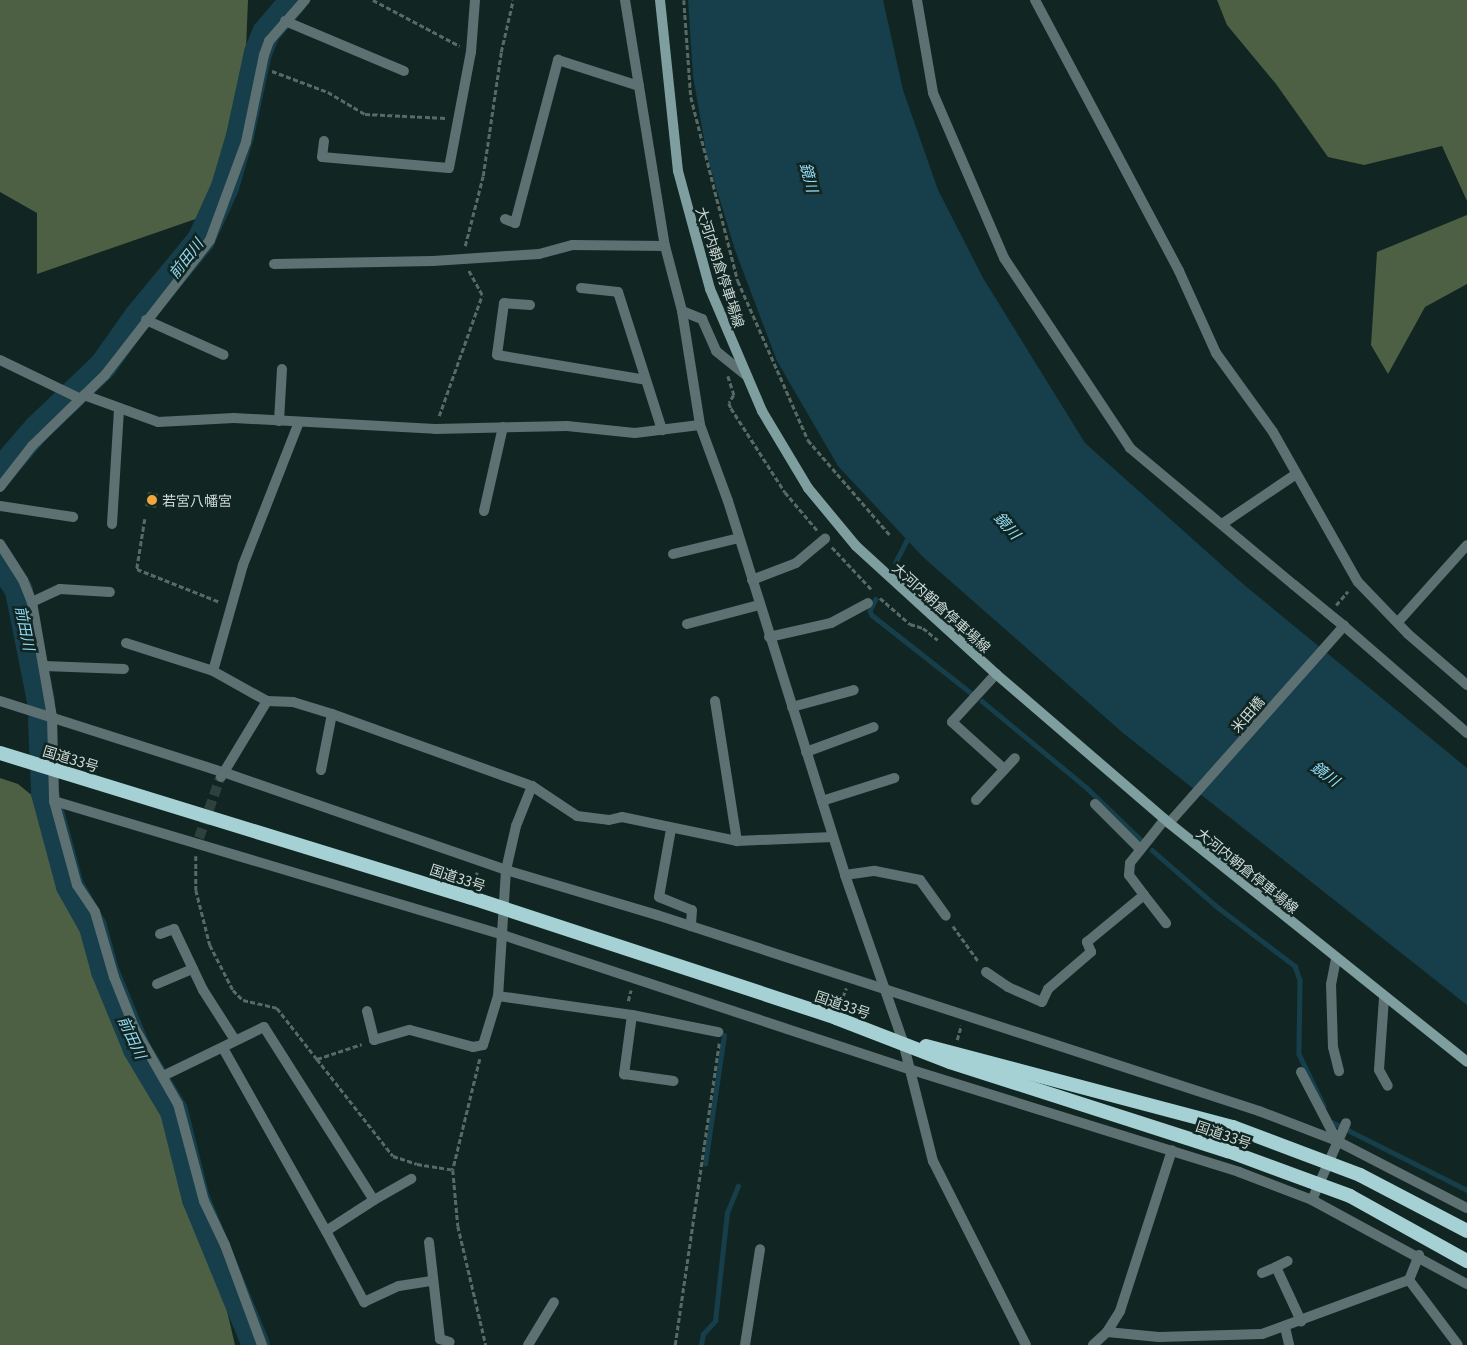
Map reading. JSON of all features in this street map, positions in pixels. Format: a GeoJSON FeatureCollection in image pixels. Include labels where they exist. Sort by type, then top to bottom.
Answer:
{"type":"FeatureCollection","features":[{"type":"Feature","properties":{"kind":"highway","name":"国道33号"},"geometry":{"type":"LineString","coordinates":[[0,753],[504,909],[903,1042],[950,1062],[1228,1151],[1350,1196],[1467,1261]]}},
{"type":"Feature","properties":{"kind":"highway","name":"国道33号"},"geometry":{"type":"LineString","coordinates":[[903,1042],[953,1050],[1233,1126],[1381,1184],[1467,1231]]}},
{"type":"Feature","properties":{"kind":"main road","name":"大河内朝倉停車場線"},"geometry":{"type":"LineString","coordinates":[[660,0],[678,171],[710,289],[762,410],[808,488],[856,546],[996,674],[1167,821],[1384,998],[1467,1062]]}},
{"type":"Feature","properties":{"kind":"street"},"geometry":{"type":"LineString","coordinates":[[0,487],[32,446],[77,395],[119,358],[146,320],[198,258],[220,221],[246,142],[261,66],[270,41],[284,21],[305,0]]}},
{"type":"Feature","properties":{"kind":"street"},"geometry":{"type":"LineString","coordinates":[[324,141],[322,157],[448,168],[471,52],[475,0]]}},
{"type":"Feature","properties":{"kind":"street"},"geometry":{"type":"LineString","coordinates":[[625,0],[665,246],[682,311],[700,425],[739,538],[845,875],[912,1070],[933,1162],[1026,1345]]}},
{"type":"Feature","properties":{"kind":"street"},"geometry":{"type":"LineString","coordinates":[[917,0],[933,93],[1004,258],[1130,448],[1344,626]]}},
{"type":"Feature","properties":{"kind":"street"},"geometry":{"type":"LineString","coordinates":[[1035,0],[1179,271],[1216,353],[1273,432],[1354,576],[1408,634],[1467,685]]}},
{"type":"Feature","properties":{"kind":"street"},"geometry":{"type":"LineString","coordinates":[[284,21],[404,71]]}},
{"type":"Feature","properties":{"kind":"street"},"geometry":{"type":"LineString","coordinates":[[505,219],[515,222],[558,60],[639,86]]}},
{"type":"Feature","properties":{"kind":"street"},"geometry":{"type":"LineString","coordinates":[[274,264],[464,259],[539,254],[573,245],[665,246]]}},
{"type":"Feature","properties":{"kind":"street"},"geometry":{"type":"LineString","coordinates":[[581,288],[618,292],[662,430]]}},
{"type":"Feature","properties":{"kind":"street"},"geometry":{"type":"LineString","coordinates":[[530,305],[504,303],[497,354],[646,380]]}},
{"type":"Feature","properties":{"kind":"street"},"geometry":{"type":"LineString","coordinates":[[682,311],[702,319],[716,352],[746,374]]}},
{"type":"Feature","properties":{"kind":"street"},"geometry":{"type":"LineString","coordinates":[[146,320],[224,355]]}},
{"type":"Feature","properties":{"kind":"street"},"geometry":{"type":"LineString","coordinates":[[0,360],[77,395],[158,422],[234,418],[435,429],[567,426],[635,433],[700,425]]}},
{"type":"Feature","properties":{"kind":"street"},"geometry":{"type":"LineString","coordinates":[[280,421],[282,369]]}},
{"type":"Feature","properties":{"kind":"street"},"geometry":{"type":"LineString","coordinates":[[112,524],[119,408]]}},
{"type":"Feature","properties":{"kind":"street"},"geometry":{"type":"LineString","coordinates":[[213,671],[231,606],[299,422]]}},
{"type":"Feature","properties":{"kind":"street"},"geometry":{"type":"LineString","coordinates":[[484,511],[503,428]]}},
{"type":"Feature","properties":{"kind":"street"},"geometry":{"type":"LineString","coordinates":[[1222,524],[1296,474]]}},
{"type":"Feature","properties":{"kind":"street"},"geometry":{"type":"LineString","coordinates":[[0,506],[73,518]]}},
{"type":"Feature","properties":{"kind":"street"},"geometry":{"type":"LineString","coordinates":[[673,554],[739,538]]}},
{"type":"Feature","properties":{"kind":"street"},"geometry":{"type":"LineString","coordinates":[[752,580],[796,562],[825,539]]}},
{"type":"Feature","properties":{"kind":"street"},"geometry":{"type":"LineString","coordinates":[[0,544],[23,580],[32,602],[52,717],[54,801],[77,885],[95,912],[114,977],[134,1027],[163,1076],[182,1115],[204,1200],[225,1245],[262,1345]]}},
{"type":"Feature","properties":{"kind":"street"},"geometry":{"type":"LineString","coordinates":[[1398,622],[1467,545]]}},
{"type":"Feature","properties":{"kind":"street"},"geometry":{"type":"LineString","coordinates":[[1294,585],[1467,733]]}},
{"type":"Feature","properties":{"kind":"street"},"geometry":{"type":"LineString","coordinates":[[32,602],[60,589],[110,592]]}},
{"type":"Feature","properties":{"kind":"street"},"geometry":{"type":"LineString","coordinates":[[769,637],[831,623],[868,603]]}},
{"type":"Feature","properties":{"kind":"street"},"geometry":{"type":"LineString","coordinates":[[686,624],[759,605]]}},
{"type":"Feature","properties":{"kind":"street","name":"米田橋"},"geometry":{"type":"LineString","coordinates":[[1166,923],[1130,876],[1130,863],[1140,849],[1167,821],[1180,811],[1344,626]]}},
{"type":"Feature","properties":{"kind":"street"},"geometry":{"type":"LineString","coordinates":[[126,643],[213,671],[267,701],[293,702],[332,714],[532,786],[577,816],[609,820],[622,817],[671,829],[738,841],[833,837]]}},
{"type":"Feature","properties":{"kind":"street"},"geometry":{"type":"LineString","coordinates":[[44,666],[124,669]]}},
{"type":"Feature","properties":{"kind":"street"},"geometry":{"type":"LineString","coordinates":[[996,674],[952,722],[1003,768]]}},
{"type":"Feature","properties":{"kind":"street"},"geometry":{"type":"LineString","coordinates":[[792,707],[854,690]]}},
{"type":"Feature","properties":{"kind":"street"},"geometry":{"type":"LineString","coordinates":[[0,701],[506,870],[691,926],[1249,1108],[1337,1141],[1467,1208]]}},
{"type":"Feature","properties":{"kind":"street"},"geometry":{"type":"LineString","coordinates":[[222,775],[267,701]]}},
{"type":"Feature","properties":{"kind":"street"},"geometry":{"type":"LineString","coordinates":[[715,701],[738,841]]}},
{"type":"Feature","properties":{"kind":"street"},"geometry":{"type":"LineString","coordinates":[[321,770],[332,714]]}},
{"type":"Feature","properties":{"kind":"street"},"geometry":{"type":"LineString","coordinates":[[806,752],[874,727]]}},
{"type":"Feature","properties":{"kind":"street"},"geometry":{"type":"LineString","coordinates":[[976,800],[1003,768],[1015,758]]}},
{"type":"Feature","properties":{"kind":"street"},"geometry":{"type":"LineString","coordinates":[[822,801],[894,778]]}},
{"type":"Feature","properties":{"kind":"street"},"geometry":{"type":"LineString","coordinates":[[367,1011],[374,1040],[410,1030],[473,1047],[483,1045],[498,996],[506,870],[516,826],[532,786]]}},
{"type":"Feature","properties":{"kind":"street"},"geometry":{"type":"LineString","coordinates":[[54,801],[198,841],[503,936],[912,1070],[1172,1150],[1312,1200],[1419,1255],[1467,1284]]}},
{"type":"Feature","properties":{"kind":"street"},"geometry":{"type":"LineString","coordinates":[[1095,804],[1140,849]]}},
{"type":"Feature","properties":{"kind":"street"},"geometry":{"type":"LineString","coordinates":[[671,829],[659,897],[692,910],[691,926]]}},
{"type":"Feature","properties":{"kind":"street"},"geometry":{"type":"LineString","coordinates":[[845,875],[875,871],[920,880],[946,916]]}},
{"type":"Feature","properties":{"kind":"street"},"geometry":{"type":"LineString","coordinates":[[986,972],[1008,987],[1042,1002],[1048,989],[1091,952],[1087,942],[1144,895]]}},
{"type":"Feature","properties":{"kind":"street"},"geometry":{"type":"LineString","coordinates":[[160,934],[174,929],[193,969],[235,1040]]}},
{"type":"Feature","properties":{"kind":"street"},"geometry":{"type":"LineString","coordinates":[[1336,959],[1331,984],[1333,1048],[1339,1071]]}},
{"type":"Feature","properties":{"kind":"street"},"geometry":{"type":"LineString","coordinates":[[157,984],[193,969]]}},
{"type":"Feature","properties":{"kind":"street"},"geometry":{"type":"LineString","coordinates":[[498,996],[632,1015],[718,1032]]}},
{"type":"Feature","properties":{"kind":"street"},"geometry":{"type":"LineString","coordinates":[[1384,998],[1379,1070],[1388,1086]]}},
{"type":"Feature","properties":{"kind":"street"},"geometry":{"type":"LineString","coordinates":[[632,1015],[624,1074],[674,1081]]}},
{"type":"Feature","properties":{"kind":"street"},"geometry":{"type":"LineString","coordinates":[[163,1076],[264,1027],[374,1200]]}},
{"type":"Feature","properties":{"kind":"street"},"geometry":{"type":"LineString","coordinates":[[223,1048],[364,1302],[399,1286],[432,1281]]}},
{"type":"Feature","properties":{"kind":"street"},"geometry":{"type":"LineString","coordinates":[[1301,1072],[1337,1141]]}},
{"type":"Feature","properties":{"kind":"street"},"geometry":{"type":"LineString","coordinates":[[1312,1200],[1346,1123]]}},
{"type":"Feature","properties":{"kind":"street"},"geometry":{"type":"LineString","coordinates":[[1093,1345],[1106,1332],[1120,1312],[1172,1150]]}},
{"type":"Feature","properties":{"kind":"street"},"geometry":{"type":"LineString","coordinates":[[326,1231],[374,1200],[411,1180]]}},
{"type":"Feature","properties":{"kind":"street"},"geometry":{"type":"LineString","coordinates":[[429,1242],[440,1339],[450,1342]]}},
{"type":"Feature","properties":{"kind":"street"},"geometry":{"type":"LineString","coordinates":[[744,1345],[760,1249]]}},
{"type":"Feature","properties":{"kind":"street"},"geometry":{"type":"LineString","coordinates":[[1106,1332],[1158,1337],[1262,1334],[1302,1321],[1409,1280],[1419,1255]]}},
{"type":"Feature","properties":{"kind":"street"},"geometry":{"type":"LineString","coordinates":[[1262,1273],[1288,1261]]}},
{"type":"Feature","properties":{"kind":"street"},"geometry":{"type":"LineString","coordinates":[[1276,1267],[1302,1321]]}},
{"type":"Feature","properties":{"kind":"street"},"geometry":{"type":"LineString","coordinates":[[1409,1280],[1458,1345]]}},
{"type":"Feature","properties":{"kind":"street"},"geometry":{"type":"LineString","coordinates":[[528,1345],[554,1302]]}},
{"type":"Feature","properties":{"kind":"street"},"geometry":{"type":"LineString","coordinates":[[1285,1327],[1289,1345]]}},
{"type":"Feature","properties":{"kind":"path"},"geometry":{"type":"LineString","coordinates":[[373,0],[471,52]]}},
{"type":"Feature","properties":{"kind":"path"},"geometry":{"type":"LineString","coordinates":[[435,429],[482,295],[464,259],[483,176],[501,52],[513,0]]}},
{"type":"Feature","properties":{"kind":"path"},"geometry":{"type":"LineString","coordinates":[[684,0],[691,97],[738,281],[808,440],[890,535]]}},
{"type":"Feature","properties":{"kind":"path"},"geometry":{"type":"LineString","coordinates":[[261,66],[328,92],[365,114],[457,119]]}},
{"type":"Feature","properties":{"kind":"path"},"geometry":{"type":"LineString","coordinates":[[145,519],[137,569],[231,606]]}},
{"type":"Feature","properties":{"kind":"path"},"geometry":{"type":"LineString","coordinates":[[1328,613],[1349,592],[1345,585],[1347,578],[1354,576]]}},
{"type":"Feature","properties":{"kind":"path"},"geometry":{"type":"LineString","coordinates":[[198,841],[196,890],[210,945],[233,990],[243,1000],[277,1008],[393,1156],[417,1164],[453,1170]]}},
{"type":"Feature","properties":{"kind":"path"},"geometry":{"type":"LineString","coordinates":[[946,916],[986,972]]}},
{"type":"Feature","properties":{"kind":"path"},"geometry":{"type":"LineString","coordinates":[[675,1345],[719,1041],[718,1032]]}},
{"type":"Feature","properties":{"kind":"path"},"geometry":{"type":"LineString","coordinates":[[317,1059],[374,1040]]}},
{"type":"Feature","properties":{"kind":"path"},"geometry":{"type":"LineString","coordinates":[[483,1045],[453,1170],[458,1226],[486,1345]]}},
{"type":"Feature","properties":{"kind":"green space"},"geometry":{"type":"Polygon","coordinates":[[[0,0],[248,0],[244,97],[210,214],[37,274],[37,213],[0,192],[0,0]]]}},
{"type":"Feature","properties":{"kind":"green space"},"geometry":{"type":"Polygon","coordinates":[[[1217,0],[1467,0],[1467,201],[1442,146],[1364,165],[1328,157],[1276,84],[1227,25],[1217,0]]]}},
{"type":"Feature","properties":{"kind":"green space"},"geometry":{"type":"Polygon","coordinates":[[[1467,215],[1467,284],[1425,307],[1388,374],[1371,345],[1377,252],[1467,215]]]}},
{"type":"Feature","properties":{"kind":"green space"},"geometry":{"type":"Polygon","coordinates":[[[0,778],[18,784],[34,797],[68,889],[89,924],[93,955],[129,1049],[151,1082],[185,1171],[220,1281],[235,1345],[0,1345],[0,778]]]}},
{"type":"Feature","properties":{"kind":"water","name":"鏡川"},"geometry":{"type":"Polygon","coordinates":[[[688,0],[883,0],[903,90],[938,190],[983,278],[1085,443],[1243,584],[1467,768],[1467,1005],[1123,733],[923,557],[838,466],[777,361],[735,250],[707,157],[693,76],[688,0]]]}},
{"type":"Feature","properties":{"kind":"building"},"geometry":{"type":"Polygon","coordinates":[[[148,492],[158,494],[156,508],[145,506],[148,492]]]}},
{"type":"Feature","properties":{"kind":"waterway","name":"前田川"},"geometry":{"type":"LineString","coordinates":[[0,472],[37,429],[103,366],[137,318],[201,240],[225,187],[240,136],[258,53],[266,33],[294,0]]}},
{"type":"Feature","properties":{"kind":"waterway"},"geometry":{"type":"LineString","coordinates":[[895,563],[909,535]]}},
{"type":"Feature","properties":{"kind":"waterway","name":"前田川"},"geometry":{"type":"LineString","coordinates":[[0,560],[19,591],[41,701]]}},
{"type":"Feature","properties":{"kind":"waterway"},"geometry":{"type":"LineString","coordinates":[[876,599],[870,611],[872,615],[970,692]]}},
{"type":"Feature","properties":{"kind":"waterway"},"geometry":{"type":"LineString","coordinates":[[982,701],[1087,788],[1140,839]]}},
{"type":"Feature","properties":{"kind":"waterway","name":"前田川"},"geometry":{"type":"LineString","coordinates":[[42,720],[45,793],[70,886],[93,927],[105,971],[137,1049],[174,1111],[196,1199],[256,1345]]}},
{"type":"Feature","properties":{"kind":"waterway"},"geometry":{"type":"LineString","coordinates":[[1152,850],[1215,905],[1295,966],[1300,980],[1299,1054],[1324,1106]]}},
{"type":"Feature","properties":{"kind":"waterway"},"geometry":{"type":"LineString","coordinates":[[705,1164],[724,1035]]}},
{"type":"Feature","properties":{"kind":"waterway"},"geometry":{"type":"LineString","coordinates":[[1332,1122],[1467,1190]]}},
{"type":"Feature","properties":{"kind":"waterway"},"geometry":{"type":"LineString","coordinates":[[701,1345],[703,1334],[715,1321],[727,1213],[738,1186]]}},
{"type":"Feature","properties":{"kind":"tunnel"},"geometry":{"type":"LineString","coordinates":[[199,838],[220,778]]}},
{"type":"Feature","properties":{"kind":"place","name":"若宮八幡宮"},"geometry":{"type":"Point","coordinates":[152,500]}}]}
